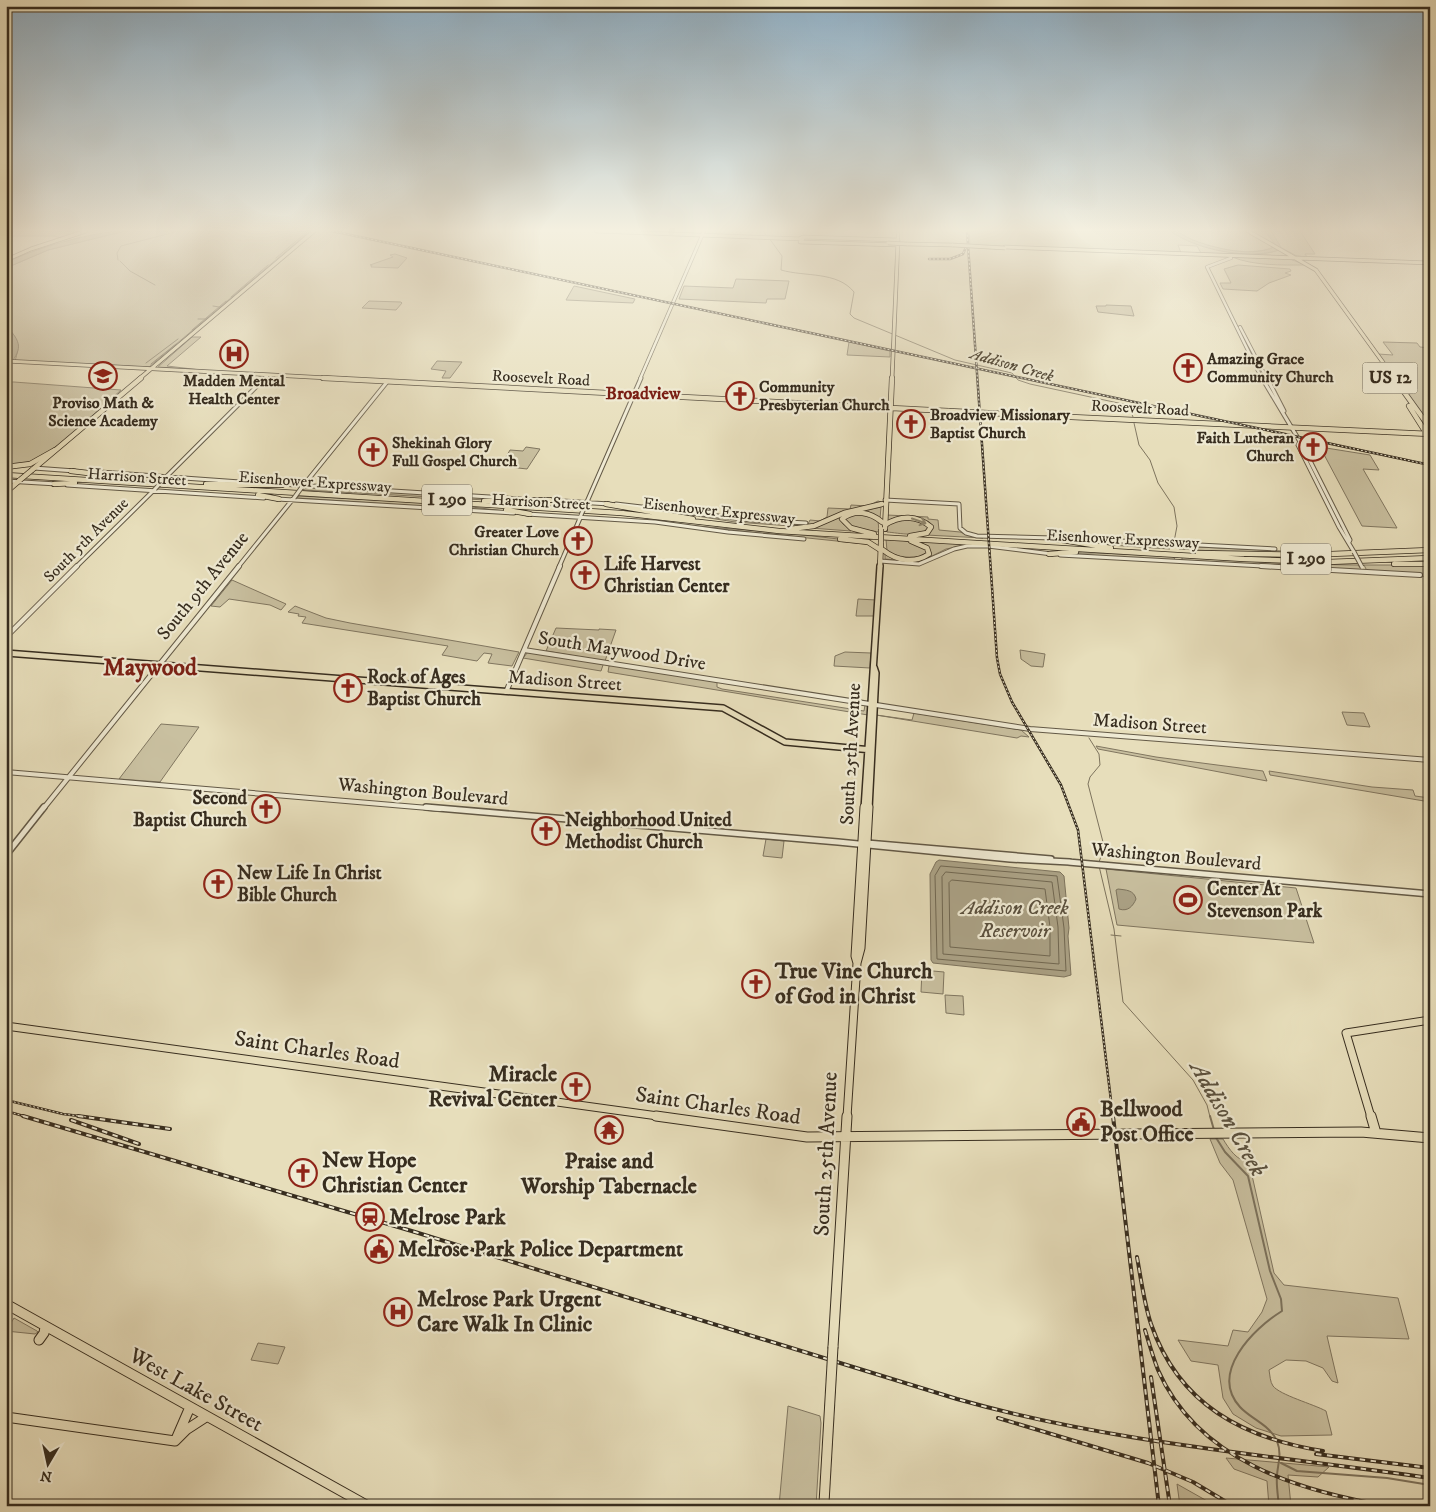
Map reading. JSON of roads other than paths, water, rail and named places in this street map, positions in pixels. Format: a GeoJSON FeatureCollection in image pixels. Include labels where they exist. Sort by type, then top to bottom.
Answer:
{"type":"FeatureCollection","features":[{"type":"Feature","properties":{"kind":"highway"},"geometry":{"type":"LineString","coordinates":[[6,467],[30,464],[55,450]]}},
{"type":"Feature","properties":{"kind":"highway"},"geometry":{"type":"LineString","coordinates":[[6,467],[33,469]]}},
{"type":"Feature","properties":{"kind":"highway"},"geometry":{"type":"LineString","coordinates":[[71,471],[145,481]]}},
{"type":"Feature","properties":{"kind":"highway","name":"Eisenhower Expressway"},"geometry":{"type":"LineString","coordinates":[[6,473],[617,510],[790,529],[1169,553]]}},
{"type":"Feature","properties":{"kind":"highway","name":"Eisenhower Expressway"},"geometry":{"type":"LineString","coordinates":[[6,473],[133,483],[630,514],[779,531],[1130,552],[1198,553],[1318,559],[1430,556]]}},
{"type":"Feature","properties":{"kind":"highway"},"geometry":{"type":"LineString","coordinates":[[54,484],[133,483]]}},
{"type":"Feature","properties":{"kind":"highway"},"geometry":{"type":"LineString","coordinates":[[201,485],[282,484]]}},
{"type":"Feature","properties":{"kind":"highway"},"geometry":{"type":"LineString","coordinates":[[195,487],[279,499]]}},
{"type":"Feature","properties":{"kind":"highway"},"geometry":{"type":"LineString","coordinates":[[480,502],[550,500]]}},
{"type":"Feature","properties":{"kind":"highway"},"geometry":{"type":"LineString","coordinates":[[790,529],[814,526],[838,515],[884,502]]}},
{"type":"Feature","properties":{"kind":"highway"},"geometry":{"type":"LineString","coordinates":[[455,503],[530,514]]}},
{"type":"Feature","properties":{"kind":"highway"},"geometry":{"type":"LineString","coordinates":[[606,504],[693,518]]}},
{"type":"Feature","properties":{"kind":"highway"},"geometry":{"type":"LineString","coordinates":[[874,534],[848,527],[842,520],[850,514],[866,513],[875,516],[883,526],[893,519],[907,518],[920,520],[930,527],[927,533],[910,536]]}},
{"type":"Feature","properties":{"kind":"highway"},"geometry":{"type":"LineString","coordinates":[[663,523],[724,526]]}},
{"type":"Feature","properties":{"kind":"highway"},"geometry":{"type":"LineString","coordinates":[[779,531],[864,541],[873,544],[890,556],[906,559],[923,558],[929,554],[925,546],[898,538]]}},
{"type":"Feature","properties":{"kind":"highway"},"geometry":{"type":"LineString","coordinates":[[1050,538],[1111,548]]}},
{"type":"Feature","properties":{"kind":"highway"},"geometry":{"type":"LineString","coordinates":[[1198,553],[1306,555],[1430,550]]}},
{"type":"Feature","properties":{"kind":"highway"},"geometry":{"type":"LineString","coordinates":[[1049,554],[1130,552]]}},
{"type":"Feature","properties":{"kind":"highway","name":"Eisenhower Expressway"},"geometry":{"type":"LineString","coordinates":[[1182,553],[1310,562],[1430,556]]}},
{"type":"Feature","properties":{"kind":"highway"},"geometry":{"type":"LineString","coordinates":[[1310,562],[1430,564]]}},
{"type":"Feature","properties":{"kind":"main road"},"geometry":{"type":"LineString","coordinates":[[6,492],[185,341],[184,335],[199,329],[231,302]]}},
{"type":"Feature","properties":{"kind":"main road","name":"South 25th Avenue"},"geometry":{"type":"LineString","coordinates":[[824,1504],[857,963],[861,948],[861,896],[872,704],[876,673],[874,667],[880,561],[883,559],[881,549],[895,302]]}},
{"type":"Feature","properties":{"kind":"main road","name":"US 12"},"geometry":{"type":"LineString","coordinates":[[1334,302],[1388,375],[1429,436]]}},
{"type":"Feature","properties":{"kind":"main road","name":"US 12"},"geometry":{"type":"LineString","coordinates":[[1338,302],[1430,428]]}},
{"type":"Feature","properties":{"kind":"main road","name":"Roosevelt Road"},"geometry":{"type":"LineString","coordinates":[[6,361],[908,409],[912,412],[917,410],[949,411],[1429,436]]}},
{"type":"Feature","properties":{"kind":"main road"},"geometry":{"type":"LineString","coordinates":[[252,375],[272,370],[280,376]]}},
{"type":"Feature","properties":{"kind":"main road","name":"Madison Street"},"geometry":{"type":"LineString","coordinates":[[6,653],[723,708],[736,712],[772,736],[785,742],[870,749]]}},
{"type":"Feature","properties":{"kind":"main road"},"geometry":{"type":"LineString","coordinates":[[1376,1133],[1346,1033],[1430,1020]]}},
{"type":"Feature","properties":{"kind":"main road","name":"Saint Charles Road"},"geometry":{"type":"LineString","coordinates":[[6,1026],[807,1137],[1376,1133],[1430,1138]]}},
{"type":"Feature","properties":{"kind":"main road","name":"West Lake Street"},"geometry":{"type":"LineString","coordinates":[[6,1304],[368,1506]]}},
{"type":"Feature","properties":{"kind":"main road"},"geometry":{"type":"LineString","coordinates":[[39,1340],[44,1333],[45,1327]]}},
{"type":"Feature","properties":{"kind":"main road"},"geometry":{"type":"LineString","coordinates":[[175,1441],[190,1407]]}},
{"type":"Feature","properties":{"kind":"main road"},"geometry":{"type":"LineString","coordinates":[[6,1417],[175,1441]]}},
{"type":"Feature","properties":{"kind":"main road"},"geometry":{"type":"LineString","coordinates":[[175,1441],[186,1430],[206,1417]]}},
{"type":"Feature","properties":{"kind":"street"},"geometry":{"type":"LineString","coordinates":[[506,692],[674,302]]}},
{"type":"Feature","properties":{"kind":"street"},"geometry":{"type":"LineString","coordinates":[[1228,302],[1299,442],[1298,445],[1329,507],[1365,572]]}},
{"type":"Feature","properties":{"kind":"street","name":"South 5th Avenue"},"geometry":{"type":"LineString","coordinates":[[6,637],[267,376]]}},
{"type":"Feature","properties":{"kind":"street","name":"South 9th Avenue"},"geometry":{"type":"LineString","coordinates":[[6,855],[386,382]]}},
{"type":"Feature","properties":{"kind":"street"},"geometry":{"type":"LineString","coordinates":[[33,469],[282,484],[303,487],[643,506],[769,522],[806,523]]}},
{"type":"Feature","properties":{"kind":"street","name":"Harrison Street"},"geometry":{"type":"LineString","coordinates":[[6,481],[581,516],[804,539]]}},
{"type":"Feature","properties":{"kind":"street"},"geometry":{"type":"LineString","coordinates":[[884,502],[958,504],[959,522],[962,530],[975,536],[1038,537],[1275,550]]}},
{"type":"Feature","properties":{"kind":"street"},"geometry":{"type":"LineString","coordinates":[[880,561],[923,563],[944,551],[970,546],[1000,547],[1049,554],[1420,576]]}},
{"type":"Feature","properties":{"kind":"street","name":"South Maywood Drive"},"geometry":{"type":"LineString","coordinates":[[524,650],[872,704]]}},
{"type":"Feature","properties":{"kind":"street","name":"Madison Street"},"geometry":{"type":"LineString","coordinates":[[872,704],[1044,731],[1430,760]]}},
{"type":"Feature","properties":{"kind":"street","name":"Washington Boulevard"},"geometry":{"type":"LineString","coordinates":[[6,772],[865,844],[1430,894]]}},
{"type":"Feature","properties":{"kind":"water"},"geometry":{"type":"Polygon","coordinates":[[[6,326],[16,339],[18,348],[6,371],[9,343],[6,338],[6,326]]]}},
{"type":"Feature","properties":{"kind":"water","name":"Addison Creek Reservoir"},"geometry":{"type":"Polygon","coordinates":[[[939,860],[1060,872],[1064,876],[1071,975],[1064,977],[933,963],[931,960],[930,874],[939,860]]]}},
{"type":"Feature","properties":{"kind":"water"},"geometry":{"type":"Polygon","coordinates":[[[1116,890],[1129,891],[1135,896],[1135,902],[1128,909],[1119,909],[1116,890]]]}},
{"type":"Feature","properties":{"kind":"waterway"},"geometry":{"type":"LineString","coordinates":[[219,307],[225,302]]}},
{"type":"Feature","properties":{"kind":"waterway","name":"Addison Creek"},"geometry":{"type":"LineString","coordinates":[[852,302],[850,314],[854,318],[955,360],[1012,373],[1018,380],[1030,384],[1123,404],[1129,407],[1133,417]]}},
{"type":"Feature","properties":{"kind":"waterway"},"geometry":{"type":"LineString","coordinates":[[213,306],[219,307]]}},
{"type":"Feature","properties":{"kind":"waterway"},"geometry":{"type":"LineString","coordinates":[[205,319],[219,307]]}},
{"type":"Feature","properties":{"kind":"waterway"},"geometry":{"type":"LineString","coordinates":[[198,319],[205,319]]}},
{"type":"Feature","properties":{"kind":"waterway"},"geometry":{"type":"LineString","coordinates":[[192,330],[205,319]]}},
{"type":"Feature","properties":{"kind":"waterway"},"geometry":{"type":"LineString","coordinates":[[146,363],[178,339]]}},
{"type":"Feature","properties":{"kind":"waterway"},"geometry":{"type":"LineString","coordinates":[[151,364],[176,344]]}},
{"type":"Feature","properties":{"kind":"waterway","name":"Addison Creek"},"geometry":{"type":"LineString","coordinates":[[1134,423],[1139,445],[1150,460],[1158,483],[1174,507],[1177,526],[1174,542]]}},
{"type":"Feature","properties":{"kind":"waterway","name":"Addison Creek"},"geometry":{"type":"LineString","coordinates":[[1089,738],[1099,754],[1100,765],[1090,777],[1088,784],[1103,842],[1103,851],[1099,862]]}},
{"type":"Feature","properties":{"kind":"waterway","name":"Addison Creek"},"geometry":{"type":"LineString","coordinates":[[1099,866],[1115,935]]}},
{"type":"Feature","properties":{"kind":"waterway","name":"Addison Creek"},"geometry":{"type":"LineString","coordinates":[[1115,935],[1121,936]]}},
{"type":"Feature","properties":{"kind":"waterway","name":"Addison Creek"},"geometry":{"type":"LineString","coordinates":[[1115,935],[1123,1002],[1193,1080],[1207,1105],[1210,1117]]}},
{"type":"Feature","properties":{"kind":"waterway","name":"Addison Creek"},"geometry":{"type":"LineString","coordinates":[[1210,1116],[1214,1130]]}},
{"type":"Feature","properties":{"kind":"waterway","name":"Addison Creek"},"geometry":{"type":"LineString","coordinates":[[1215,1136],[1225,1152],[1248,1176],[1270,1271],[1281,1299],[1282,1311],[1259,1329],[1238,1353],[1232,1366],[1229,1380],[1232,1394],[1240,1407],[1265,1426],[1277,1441],[1279,1454],[1277,1479],[1279,1506]]}},
{"type":"Feature","properties":{"kind":"waterway"},"geometry":{"type":"LineString","coordinates":[[1281,1463],[1297,1471],[1387,1478],[1430,1485]]}},
{"type":"Feature","properties":{"kind":"railway"},"geometry":{"type":"LineString","coordinates":[[663,302],[977,368]]}},
{"type":"Feature","properties":{"kind":"railway"},"geometry":{"type":"LineString","coordinates":[[972,302],[977,368]]}},
{"type":"Feature","properties":{"kind":"railway"},"geometry":{"type":"LineString","coordinates":[[977,368],[1430,465]]}},
{"type":"Feature","properties":{"kind":"railway"},"geometry":{"type":"LineString","coordinates":[[977,368],[997,658],[1000,674],[1012,702],[1061,785],[1078,830],[1113,1117]]}},
{"type":"Feature","properties":{"kind":"railway"},"geometry":{"type":"LineString","coordinates":[[6,1100],[63,1114],[87,1117]]}},
{"type":"Feature","properties":{"kind":"railway"},"geometry":{"type":"LineString","coordinates":[[6,1111],[27,1117]]}},
{"type":"Feature","properties":{"kind":"railway"},"geometry":{"type":"LineString","coordinates":[[23,1116],[415,1232],[957,1399],[1074,1427],[1151,1440]]}},
{"type":"Feature","properties":{"kind":"railway"},"geometry":{"type":"LineString","coordinates":[[78,1116],[170,1129]]}},
{"type":"Feature","properties":{"kind":"railway"},"geometry":{"type":"LineString","coordinates":[[1113,1116],[1151,1440]]}},
{"type":"Feature","properties":{"kind":"railway"},"geometry":{"type":"LineString","coordinates":[[71,1120],[139,1144]]}},
{"type":"Feature","properties":{"kind":"railway"},"geometry":{"type":"LineString","coordinates":[[1137,1257],[1151,1324],[1163,1352],[1178,1376],[1197,1396],[1218,1413],[1266,1437],[1323,1451]]}},
{"type":"Feature","properties":{"kind":"railway"},"geometry":{"type":"LineString","coordinates":[[1145,1330],[1158,1370],[1176,1401],[1198,1428],[1228,1451]]}},
{"type":"Feature","properties":{"kind":"railway"},"geometry":{"type":"LineString","coordinates":[[1151,1377],[1160,1441]]}},
{"type":"Feature","properties":{"kind":"railway"},"geometry":{"type":"LineString","coordinates":[[998,1418],[1154,1466]]}},
{"type":"Feature","properties":{"kind":"railway"},"geometry":{"type":"LineString","coordinates":[[1151,1440],[1160,1441]]}},
{"type":"Feature","properties":{"kind":"railway"},"geometry":{"type":"LineString","coordinates":[[1151,1440],[1154,1466]]}},
{"type":"Feature","properties":{"kind":"railway"},"geometry":{"type":"LineString","coordinates":[[1160,1441],[1228,1451]]}},
{"type":"Feature","properties":{"kind":"railway"},"geometry":{"type":"LineString","coordinates":[[1160,1441],[1165,1470]]}},
{"type":"Feature","properties":{"kind":"railway"},"geometry":{"type":"LineString","coordinates":[[1228,1451],[1430,1478]]}},
{"type":"Feature","properties":{"kind":"railway"},"geometry":{"type":"LineString","coordinates":[[1228,1451],[1255,1466],[1287,1480],[1354,1500],[1388,1506]]}},
{"type":"Feature","properties":{"kind":"railway"},"geometry":{"type":"LineString","coordinates":[[1316,1454],[1430,1468]]}},
{"type":"Feature","properties":{"kind":"railway"},"geometry":{"type":"LineString","coordinates":[[1154,1466],[1165,1470]]}},
{"type":"Feature","properties":{"kind":"railway"},"geometry":{"type":"LineString","coordinates":[[1154,1466],[1159,1506]]}},
{"type":"Feature","properties":{"kind":"railway"},"geometry":{"type":"LineString","coordinates":[[1165,1470],[1193,1482],[1233,1506]]}},
{"type":"Feature","properties":{"kind":"railway"},"geometry":{"type":"LineString","coordinates":[[1165,1470],[1170,1506]]}},
{"type":"Feature","properties":{"kind":"place","name":"Madden Mental Health Center"},"geometry":{"type":"Point","coordinates":[234,354]}},
{"type":"Feature","properties":{"kind":"place","name":"Amazing Grace Community Church"},"geometry":{"type":"Point","coordinates":[1188,368]}},
{"type":"Feature","properties":{"kind":"place","name":"Proviso Math & Science Academy"},"geometry":{"type":"Point","coordinates":[103,376]}},
{"type":"Feature","properties":{"kind":"place","name":"Community Presbyterian Church"},"geometry":{"type":"Point","coordinates":[740,396]}},
{"type":"Feature","properties":{"kind":"place","name":"Broadview Missionary Baptist Church"},"geometry":{"type":"Point","coordinates":[911,424]}},
{"type":"Feature","properties":{"kind":"place","name":"Faith Lutheran Church"},"geometry":{"type":"Point","coordinates":[1313,447]}},
{"type":"Feature","properties":{"kind":"place","name":"Shekinah Glory Full Gospel Church"},"geometry":{"type":"Point","coordinates":[373,452]}},
{"type":"Feature","properties":{"kind":"place","name":"Greater Love Christian Church"},"geometry":{"type":"Point","coordinates":[578,541]}},
{"type":"Feature","properties":{"kind":"place","name":"Life Harvest Christian Center"},"geometry":{"type":"Point","coordinates":[585,575]}},
{"type":"Feature","properties":{"kind":"place","name":"Rock of Ages Baptist Church"},"geometry":{"type":"Point","coordinates":[348,688]}},
{"type":"Feature","properties":{"kind":"place","name":"Second Baptist Church"},"geometry":{"type":"Point","coordinates":[266,809]}},
{"type":"Feature","properties":{"kind":"place","name":"Neighborhood United Methodist Church"},"geometry":{"type":"Point","coordinates":[546,831]}},
{"type":"Feature","properties":{"kind":"place","name":"New Life In Christ Bible Church"},"geometry":{"type":"Point","coordinates":[218,884]}},
{"type":"Feature","properties":{"kind":"place","name":"Center At Stevenson Park"},"geometry":{"type":"Point","coordinates":[1188,900]}},
{"type":"Feature","properties":{"kind":"place","name":"True Vine Church of God in Christ"},"geometry":{"type":"Point","coordinates":[756,984]}},
{"type":"Feature","properties":{"kind":"place","name":"Miracle Revival Center"},"geometry":{"type":"Point","coordinates":[576,1087]}},
{"type":"Feature","properties":{"kind":"place","name":"Bellwood Post Office"},"geometry":{"type":"Point","coordinates":[1081,1122]}},
{"type":"Feature","properties":{"kind":"place","name":"Praise and Worship Tabernacle"},"geometry":{"type":"Point","coordinates":[609,1130]}},
{"type":"Feature","properties":{"kind":"place","name":"New Hope Christian Center"},"geometry":{"type":"Point","coordinates":[303,1173]}},
{"type":"Feature","properties":{"kind":"place","name":"Melrose Park"},"geometry":{"type":"Point","coordinates":[370,1217]}},
{"type":"Feature","properties":{"kind":"place","name":"Melrose Park Police Department"},"geometry":{"type":"Point","coordinates":[379,1249]}},
{"type":"Feature","properties":{"kind":"place","name":"Melrose Park Urgent Care Walk In Clinic"},"geometry":{"type":"Point","coordinates":[398,1312]}},
{"type":"Feature","properties":{"kind":"district","name":"Broadview"},"geometry":{"type":"Point","coordinates":[643,394]}},
{"type":"Feature","properties":{"kind":"district","name":"Maywood"},"geometry":{"type":"Point","coordinates":[150,668]}}]}
